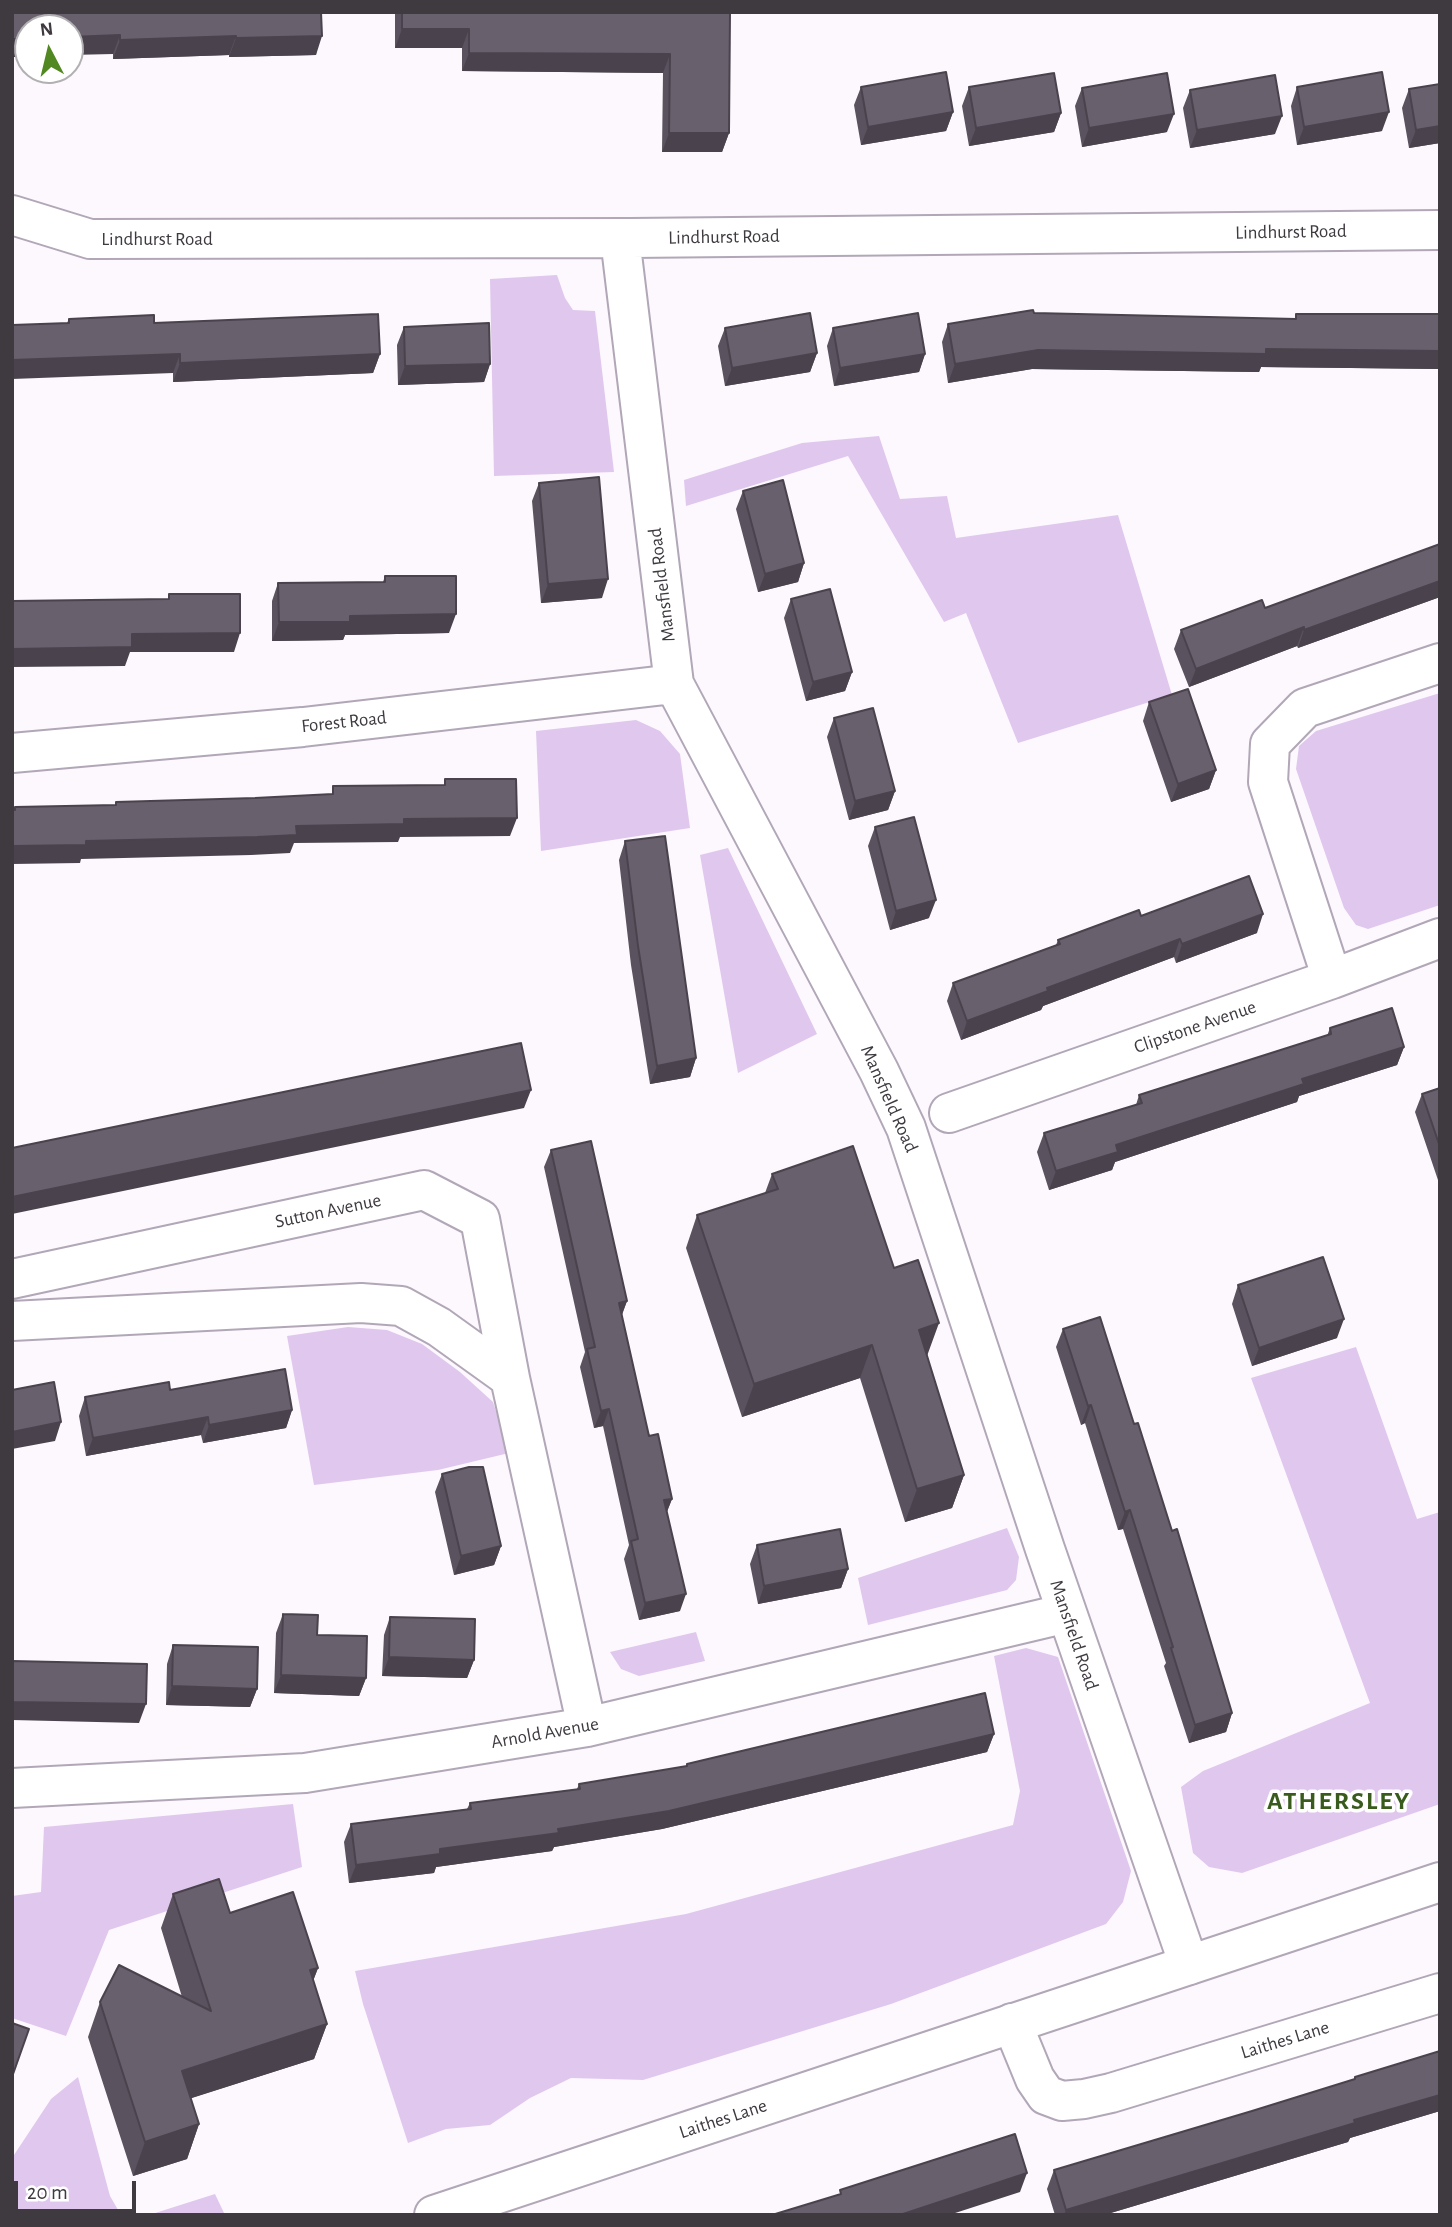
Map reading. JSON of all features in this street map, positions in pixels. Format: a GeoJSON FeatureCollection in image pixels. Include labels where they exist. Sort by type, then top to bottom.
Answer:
{"type":"FeatureCollection","features":[{"type":"Feature","properties":{"kind":"street","name":"Lindhurst Road"},"geometry":{"type":"LineString","coordinates":[[12,215],[90,239],[620,238],[1440,230]]}},
{"type":"Feature","properties":{"kind":"street","name":"Mansfield Road"},"geometry":{"type":"LineString","coordinates":[[620,238],[674,684],[879,1071],[906,1128],[1067,1613],[1189,1965]]}},
{"type":"Feature","properties":{"kind":"street"},"geometry":{"type":"LineString","coordinates":[[1332,979],[1268,782],[1270,744],[1305,708],[1440,663]]}},
{"type":"Feature","properties":{"kind":"street","name":"Forest Road"},"geometry":{"type":"LineString","coordinates":[[12,753],[303,727],[674,684]]}},
{"type":"Feature","properties":{"kind":"street","name":"Clipstone Avenue"},"geometry":{"type":"LineString","coordinates":[[949,1113],[1332,979],[1440,938]]}},
{"type":"Feature","properties":{"kind":"street","name":"Sutton Avenue"},"geometry":{"type":"LineString","coordinates":[[12,1279],[424,1190],[480,1219],[510,1378],[587,1727]]}},
{"type":"Feature","properties":{"kind":"street"},"geometry":{"type":"LineString","coordinates":[[12,1321],[361,1303],[401,1306],[439,1327],[510,1378]]}},
{"type":"Feature","properties":{"kind":"street","name":"Arnold Avenue"},"geometry":{"type":"LineString","coordinates":[[12,1788],[304,1773],[587,1727],[1067,1613]]}},
{"type":"Feature","properties":{"kind":"street","name":"Laithes Lane"},"geometry":{"type":"LineString","coordinates":[[434,2215],[1440,1882]]}},
{"type":"Feature","properties":{"kind":"street","name":"Laithes Lane"},"geometry":{"type":"LineString","coordinates":[[1012,2023],[1035,2079],[1046,2095],[1062,2102],[1111,2093],[1440,1993]]}},
{"type":"Feature","properties":{"kind":"shaded area"},"geometry":{"type":"Polygon","coordinates":[[[557,275],[565,298],[573,310],[595,311],[614,472],[494,476],[490,279],[557,275]]]}},
{"type":"Feature","properties":{"kind":"shaded area"},"geometry":{"type":"Polygon","coordinates":[[[879,436],[900,499],[947,496],[956,538],[1118,515],[1172,695],[1018,743],[966,613],[944,622],[848,456],[686,506],[684,480],[802,443],[879,436]]]}},
{"type":"Feature","properties":{"kind":"shaded area"},"geometry":{"type":"Polygon","coordinates":[[[1440,693],[1440,905],[1368,929],[1356,925],[1344,908],[1296,769],[1299,746],[1316,731],[1440,693]]]}},
{"type":"Feature","properties":{"kind":"shaded area"},"geometry":{"type":"Polygon","coordinates":[[[636,720],[660,731],[680,754],[690,828],[541,851],[536,731],[636,720]]]}},
{"type":"Feature","properties":{"kind":"shaded area"},"geometry":{"type":"Polygon","coordinates":[[[728,848],[817,1034],[738,1073],[700,855],[728,848]]]}},
{"type":"Feature","properties":{"kind":"shaded area"},"geometry":{"type":"Polygon","coordinates":[[[348,1327],[387,1330],[422,1344],[460,1372],[493,1402],[509,1453],[438,1470],[314,1485],[287,1336],[348,1327]]]}},
{"type":"Feature","properties":{"kind":"shaded area"},"geometry":{"type":"Polygon","coordinates":[[[1356,1347],[1417,1519],[1440,1512],[1440,1804],[1242,1873],[1209,1867],[1193,1853],[1181,1787],[1203,1771],[1370,1703],[1251,1378],[1356,1347]]]}},
{"type":"Feature","properties":{"kind":"shaded area"},"geometry":{"type":"Polygon","coordinates":[[[1007,1528],[1019,1557],[1016,1580],[1007,1590],[868,1625],[858,1578],[1007,1528]]]}},
{"type":"Feature","properties":{"kind":"shaded area"},"geometry":{"type":"Polygon","coordinates":[[[696,1632],[705,1661],[639,1676],[621,1669],[610,1652],[696,1632]]]}},
{"type":"Feature","properties":{"kind":"shaded area"},"geometry":{"type":"Polygon","coordinates":[[[1026,1648],[1058,1657],[1131,1871],[1123,1902],[1106,1924],[891,2004],[643,2080],[571,2078],[530,2098],[490,2125],[446,2129],[408,2143],[355,1971],[686,1914],[1013,1825],[1020,1791],[994,1656],[1026,1648]]]}},
{"type":"Feature","properties":{"kind":"shaded area"},"geometry":{"type":"Polygon","coordinates":[[[293,1804],[302,1867],[109,1930],[66,2036],[12,2018],[12,1896],[41,1892],[44,1827],[293,1804]]]}},
{"type":"Feature","properties":{"kind":"shaded area"},"geometry":{"type":"Polygon","coordinates":[[[78,2077],[110,2196],[121,2215],[12,2215],[12,2158],[51,2099],[78,2077]]]}},
{"type":"Feature","properties":{"kind":"shaded area"},"geometry":{"type":"Polygon","coordinates":[[[215,2194],[225,2215],[149,2215],[215,2194]]]}},
{"type":"Feature","properties":{"kind":"building"},"geometry":{"type":"Polygon","coordinates":[[[12,12],[321,12],[322,36],[120,40],[120,35],[84,36],[84,14],[14,14],[12,39],[12,12]]]}},
{"type":"Feature","properties":{"kind":"building"},"geometry":{"type":"Polygon","coordinates":[[[402,12],[730,12],[729,133],[669,133],[670,54],[469,53],[469,29],[402,29],[402,12]]]}},
{"type":"Feature","properties":{"kind":"building"},"geometry":{"type":"Polygon","coordinates":[[[946,72],[953,112],[868,127],[861,87],[946,72]]]}},
{"type":"Feature","properties":{"kind":"building"},"geometry":{"type":"Polygon","coordinates":[[[1382,72],[1389,112],[1304,127],[1297,87],[1382,72]]]}},
{"type":"Feature","properties":{"kind":"building"},"geometry":{"type":"Polygon","coordinates":[[[1054,73],[1061,113],[976,128],[969,87],[1054,73]]]}},
{"type":"Feature","properties":{"kind":"building"},"geometry":{"type":"Polygon","coordinates":[[[1167,73],[1174,114],[1089,128],[1082,88],[1167,73]]]}},
{"type":"Feature","properties":{"kind":"building"},"geometry":{"type":"Polygon","coordinates":[[[1275,75],[1282,116],[1197,130],[1190,90],[1275,75]]]}},
{"type":"Feature","properties":{"kind":"building"},"geometry":{"type":"Polygon","coordinates":[[[1440,84],[1440,126],[1416,130],[1409,89],[1440,84]]]}},
{"type":"Feature","properties":{"kind":"building"},"geometry":{"type":"Polygon","coordinates":[[[1033,310],[1034,313],[1296,319],[1296,314],[1440,314],[1440,351],[1266,349],[1266,354],[1038,350],[955,364],[948,324],[1033,310]]]}},
{"type":"Feature","properties":{"kind":"building"},"geometry":{"type":"Polygon","coordinates":[[[810,313],[817,353],[732,368],[725,328],[810,313]]]}},
{"type":"Feature","properties":{"kind":"building"},"geometry":{"type":"Polygon","coordinates":[[[918,313],[925,354],[840,368],[833,328],[918,313]]]}},
{"type":"Feature","properties":{"kind":"building"},"geometry":{"type":"Polygon","coordinates":[[[378,314],[380,354],[180,363],[180,354],[12,360],[12,325],[154,315],[154,323],[378,314]]]}},
{"type":"Feature","properties":{"kind":"building"},"geometry":{"type":"Polygon","coordinates":[[[489,323],[490,364],[405,366],[404,327],[489,323]]]}},
{"type":"Feature","properties":{"kind":"building"},"geometry":{"type":"Polygon","coordinates":[[[599,477],[608,579],[548,584],[539,483],[599,477]]]}},
{"type":"Feature","properties":{"kind":"building"},"geometry":{"type":"Polygon","coordinates":[[[783,480],[804,563],[765,574],[743,491],[783,480]]]}},
{"type":"Feature","properties":{"kind":"building"},"geometry":{"type":"Polygon","coordinates":[[[1440,544],[1440,581],[1304,630],[1304,627],[1196,669],[1181,630],[1262,600],[1265,608],[1440,544]]]}},
{"type":"Feature","properties":{"kind":"building"},"geometry":{"type":"Polygon","coordinates":[[[385,576],[456,576],[456,614],[350,616],[350,622],[279,622],[278,583],[385,582],[385,576]]]}},
{"type":"Feature","properties":{"kind":"building"},"geometry":{"type":"Polygon","coordinates":[[[830,589],[852,672],[813,682],[791,599],[830,589]]]}},
{"type":"Feature","properties":{"kind":"building"},"geometry":{"type":"Polygon","coordinates":[[[169,594],[240,594],[240,633],[132,634],[132,647],[12,649],[12,601],[169,599],[169,594]]]}},
{"type":"Feature","properties":{"kind":"building"},"geometry":{"type":"Polygon","coordinates":[[[1188,689],[1216,770],[1178,784],[1149,702],[1188,689]]]}},
{"type":"Feature","properties":{"kind":"building"},"geometry":{"type":"Polygon","coordinates":[[[873,708],[895,791],[855,801],[834,718],[873,708]]]}},
{"type":"Feature","properties":{"kind":"building"},"geometry":{"type":"Polygon","coordinates":[[[445,779],[516,779],[517,818],[404,819],[404,824],[296,826],[297,835],[86,841],[86,845],[12,846],[12,810],[15,810],[15,807],[116,805],[116,802],[333,794],[333,786],[445,785],[445,779]]]}},
{"type":"Feature","properties":{"kind":"building"},"geometry":{"type":"Polygon","coordinates":[[[914,817],[936,900],[896,911],[875,827],[914,817]]]}},
{"type":"Feature","properties":{"kind":"building"},"geometry":{"type":"Polygon","coordinates":[[[665,836],[696,1058],[657,1066],[625,841],[665,836]]]}},
{"type":"Feature","properties":{"kind":"building"},"geometry":{"type":"Polygon","coordinates":[[[1249,876],[1263,914],[1182,944],[1180,939],[967,1021],[953,983],[1060,944],[1058,940],[1139,910],[1141,916],[1249,876]]]}},
{"type":"Feature","properties":{"kind":"building"},"geometry":{"type":"Polygon","coordinates":[[[1392,1008],[1404,1047],[1302,1079],[1304,1084],[1116,1145],[1118,1152],[1056,1171],[1044,1133],[1142,1103],[1139,1095],[1331,1034],[1330,1028],[1392,1008]]]}},
{"type":"Feature","properties":{"kind":"building"},"geometry":{"type":"Polygon","coordinates":[[[521,1043],[531,1090],[12,1197],[12,1148],[521,1043]]]}},
{"type":"Feature","properties":{"kind":"building"},"geometry":{"type":"Polygon","coordinates":[[[1440,1088],[1440,1147],[1422,1094],[1440,1088]]]}},
{"type":"Feature","properties":{"kind":"building"},"geometry":{"type":"Polygon","coordinates":[[[591,1141],[627,1301],[619,1303],[649,1436],[658,1434],[672,1499],[664,1500],[686,1594],[645,1603],[631,1541],[638,1539],[609,1409],[601,1411],[587,1349],[595,1347],[551,1150],[591,1141]]]}},
{"type":"Feature","properties":{"kind":"building"},"geometry":{"type":"Polygon","coordinates":[[[853,1146],[894,1268],[918,1260],[939,1323],[919,1330],[964,1475],[917,1489],[872,1345],[754,1384],[697,1215],[778,1189],[772,1174],[853,1146]]]}},
{"type":"Feature","properties":{"kind":"building"},"geometry":{"type":"Polygon","coordinates":[[[1323,1257],[1344,1319],[1259,1348],[1238,1285],[1323,1257]]]}},
{"type":"Feature","properties":{"kind":"building"},"geometry":{"type":"Polygon","coordinates":[[[1100,1317],[1134,1424],[1138,1423],[1172,1531],[1177,1529],[1232,1713],[1195,1725],[1130,1510],[1125,1512],[1091,1405],[1088,1406],[1063,1329],[1100,1317]]]}},
{"type":"Feature","properties":{"kind":"building"},"geometry":{"type":"Polygon","coordinates":[[[285,1369],[292,1410],[209,1425],[208,1417],[93,1438],[85,1397],[169,1382],[170,1390],[285,1369]]]}},
{"type":"Feature","properties":{"kind":"building"},"geometry":{"type":"Polygon","coordinates":[[[54,1382],[61,1422],[12,1432],[12,1390],[54,1382]]]}},
{"type":"Feature","properties":{"kind":"building"},"geometry":{"type":"Polygon","coordinates":[[[469,1467],[483,1467],[501,1546],[461,1556],[442,1474],[469,1467]]]}},
{"type":"Feature","properties":{"kind":"building"},"geometry":{"type":"Polygon","coordinates":[[[840,1529],[848,1569],[764,1586],[757,1545],[840,1529]]]}},
{"type":"Feature","properties":{"kind":"building"},"geometry":{"type":"Polygon","coordinates":[[[283,1614],[318,1615],[317,1635],[367,1636],[366,1678],[281,1675],[283,1614]]]}},
{"type":"Feature","properties":{"kind":"building"},"geometry":{"type":"Polygon","coordinates":[[[390,1617],[475,1619],[474,1660],[389,1657],[390,1617]]]}},
{"type":"Feature","properties":{"kind":"building"},"geometry":{"type":"Polygon","coordinates":[[[173,1645],[258,1647],[257,1689],[172,1686],[173,1645]]]}},
{"type":"Feature","properties":{"kind":"building"},"geometry":{"type":"Polygon","coordinates":[[[12,1661],[147,1664],[146,1704],[12,1702],[12,1661]]]}},
{"type":"Feature","properties":{"kind":"building"},"geometry":{"type":"Polygon","coordinates":[[[985,1693],[994,1734],[669,1811],[558,1829],[559,1833],[440,1849],[440,1854],[356,1865],[351,1824],[471,1809],[470,1803],[580,1789],[579,1784],[687,1766],[985,1693]]]}},
{"type":"Feature","properties":{"kind":"building"},"geometry":{"type":"Polygon","coordinates":[[[219,1879],[230,1913],[293,1892],[318,1968],[310,1970],[327,2024],[182,2071],[199,2124],[145,2142],[100,2002],[119,1965],[211,2011],[173,1894],[219,1879]]]}},
{"type":"Feature","properties":{"kind":"building"},"geometry":{"type":"Polygon","coordinates":[[[12,2023],[29,2029],[12,2077],[12,2023]]]}},
{"type":"Feature","properties":{"kind":"building"},"geometry":{"type":"Polygon","coordinates":[[[1440,2051],[1440,2095],[1066,2210],[1054,2170],[1440,2051]]]}},
{"type":"Feature","properties":{"kind":"building"},"geometry":{"type":"Polygon","coordinates":[[[1015,2134],[1027,2173],[900,2215],[772,2215],[841,2194],[840,2190],[1015,2134]]]}},
{"type":"Feature","properties":{"kind":"district","name":"ATHERSLEY"},"geometry":{"type":"Point","coordinates":[1339,1801]}}]}
